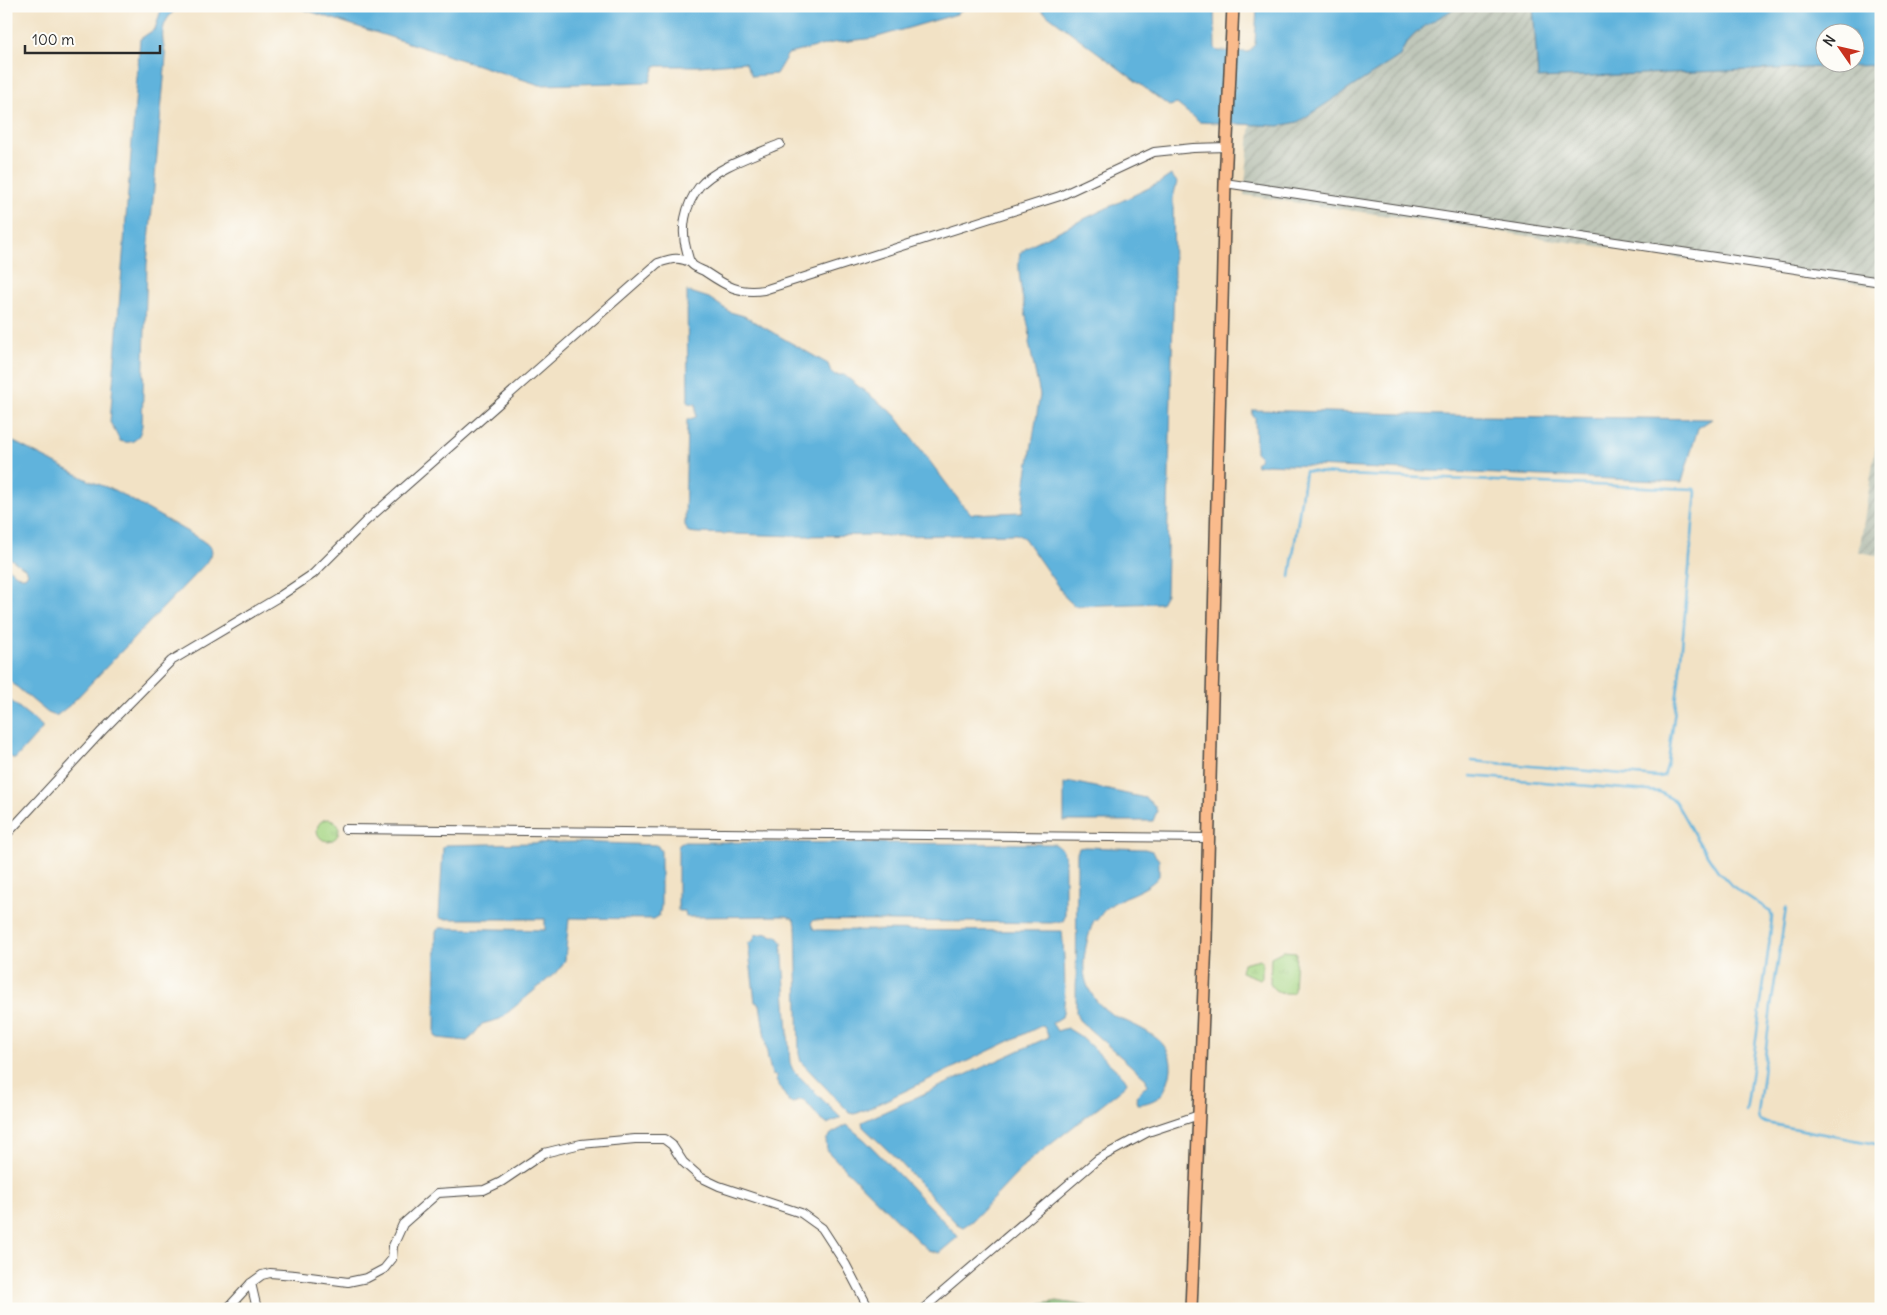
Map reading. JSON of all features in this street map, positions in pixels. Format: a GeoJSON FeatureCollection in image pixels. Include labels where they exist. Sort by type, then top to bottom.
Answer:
{"type":"FeatureCollection","features":[{"type":"Feature","properties":{"kind":"main road"},"geometry":{"type":"LineString","coordinates":[[1190,1309],[1209,838],[1225,184],[1233,6]]}},
{"type":"Feature","properties":{"kind":"street"},"geometry":{"type":"LineString","coordinates":[[691,263],[685,246],[684,222],[688,205],[699,187],[714,173],[780,144]]}},
{"type":"Feature","properties":{"kind":"street"},"geometry":{"type":"LineString","coordinates":[[6,835],[102,731],[171,661],[278,598],[313,574],[366,521],[658,263],[674,257],[691,263],[722,284],[737,290],[752,292],[764,290],[1060,196],[1154,152],[1227,147]]}},
{"type":"Feature","properties":{"kind":"street"},"geometry":{"type":"LineString","coordinates":[[1225,184],[1881,282]]}},
{"type":"Feature","properties":{"kind":"street"},"geometry":{"type":"LineString","coordinates":[[345,829],[1209,838]]}},
{"type":"Feature","properties":{"kind":"street"},"geometry":{"type":"LineString","coordinates":[[923,1309],[1098,1159],[1148,1132],[1199,1115]]}},
{"type":"Feature","properties":{"kind":"street"},"geometry":{"type":"LineString","coordinates":[[227,1309],[251,1283],[262,1275],[270,1273],[348,1282],[367,1278],[384,1269],[392,1259],[397,1234],[403,1224],[438,1193],[484,1190],[500,1182],[544,1153],[581,1144],[635,1139],[664,1140],[672,1145],[683,1162],[700,1177],[719,1186],[801,1212],[822,1228],[846,1265],[869,1309]]}},
{"type":"Feature","properties":{"kind":"street"},"geometry":{"type":"LineString","coordinates":[[251,1283],[257,1309]]}},
{"type":"Feature","properties":{"kind":"shaded area"},"geometry":{"type":"Polygon","coordinates":[[[1262,6],[1881,6],[1881,287],[1244,195],[1262,6]]]}},
{"type":"Feature","properties":{"kind":"shaded area"},"geometry":{"type":"Polygon","coordinates":[[[1881,412],[1881,556],[1859,552],[1881,412]]]}},
{"type":"Feature","properties":{"kind":"green space"},"geometry":{"type":"Polygon","coordinates":[[[328,819],[338,826],[339,830],[332,840],[328,841],[318,834],[317,830],[324,820],[328,819]]]}},
{"type":"Feature","properties":{"kind":"green space"},"geometry":{"type":"Polygon","coordinates":[[[1283,951],[1296,952],[1294,991],[1292,993],[1279,992],[1270,983],[1271,957],[1283,951]]]}},
{"type":"Feature","properties":{"kind":"green space"},"geometry":{"type":"Polygon","coordinates":[[[1260,959],[1262,961],[1262,977],[1260,979],[1241,972],[1243,963],[1260,959]]]}},
{"type":"Feature","properties":{"kind":"green space"},"geometry":{"type":"Polygon","coordinates":[[[1057,1301],[1088,1306],[1089,1309],[1028,1309],[1028,1307],[1057,1301]]]}},
{"type":"Feature","properties":{"kind":"water"},"geometry":{"type":"Polygon","coordinates":[[[293,6],[966,6],[957,14],[874,38],[832,43],[788,54],[776,74],[752,76],[745,62],[699,66],[655,66],[650,82],[540,85],[293,6]]]}},
{"type":"Feature","properties":{"kind":"water"},"geometry":{"type":"Polygon","coordinates":[[[1002,6],[1214,6],[1215,48],[1218,51],[1249,52],[1255,44],[1257,6],[1459,6],[1417,32],[1404,47],[1400,56],[1298,122],[1279,126],[1199,122],[1177,104],[1169,106],[1037,7],[1011,8],[1002,6]]]}},
{"type":"Feature","properties":{"kind":"water"},"geometry":{"type":"Polygon","coordinates":[[[1533,6],[1881,6],[1881,65],[1864,66],[1864,22],[1814,22],[1814,68],[1538,78],[1533,6]]]}},
{"type":"Feature","properties":{"kind":"water"},"geometry":{"type":"Polygon","coordinates":[[[162,7],[173,7],[173,12],[165,23],[163,33],[166,57],[147,264],[142,425],[140,434],[135,440],[125,442],[120,441],[110,422],[140,39],[155,29],[162,7]]]}},
{"type":"Feature","properties":{"kind":"water"},"geometry":{"type":"Polygon","coordinates":[[[1171,175],[1177,182],[1173,198],[1174,277],[1166,594],[1161,603],[1075,606],[1066,598],[1024,538],[1016,534],[798,536],[688,532],[685,525],[687,420],[696,417],[696,404],[688,403],[687,291],[709,298],[730,312],[744,316],[828,364],[831,372],[835,375],[844,375],[895,415],[964,507],[972,514],[1022,512],[1040,395],[1029,343],[1030,336],[1020,284],[1020,253],[1032,244],[1159,183],[1171,175]]]}},
{"type":"Feature","properties":{"kind":"water"},"geometry":{"type":"Polygon","coordinates":[[[1253,410],[1481,416],[1712,419],[1698,428],[1682,482],[1267,464],[1257,466],[1256,462],[1260,460],[1260,456],[1256,452],[1253,410]]]}},
{"type":"Feature","properties":{"kind":"water"},"geometry":{"type":"Polygon","coordinates":[[[14,442],[90,481],[114,490],[200,539],[211,547],[212,552],[206,563],[70,705],[56,716],[48,713],[6,678],[6,567],[21,577],[25,577],[28,573],[26,569],[6,556],[6,445],[14,442]]]}},
{"type":"Feature","properties":{"kind":"water"},"geometry":{"type":"Polygon","coordinates":[[[6,697],[42,726],[42,729],[15,759],[6,755],[6,697]]]}},
{"type":"Feature","properties":{"kind":"water"},"geometry":{"type":"Polygon","coordinates":[[[1072,782],[1145,798],[1154,805],[1157,811],[1153,821],[1064,821],[1064,784],[1072,782]]]}},
{"type":"Feature","properties":{"kind":"water"},"geometry":{"type":"Polygon","coordinates":[[[574,842],[657,845],[661,851],[661,907],[659,916],[654,919],[569,918],[565,960],[559,970],[500,1019],[482,1024],[467,1041],[438,1038],[435,1036],[436,931],[440,928],[545,930],[545,919],[439,918],[443,848],[445,845],[574,842]]]}},
{"type":"Feature","properties":{"kind":"water"},"geometry":{"type":"Polygon","coordinates":[[[681,842],[1055,844],[1063,850],[1065,858],[1065,917],[1063,921],[1051,923],[814,920],[811,923],[816,930],[1062,931],[1065,975],[1064,1009],[1062,1017],[1052,1023],[1057,1031],[1067,1028],[1080,1036],[1127,1082],[1124,1087],[1028,1162],[972,1221],[963,1227],[957,1224],[897,1159],[863,1127],[862,1122],[1049,1037],[1043,1025],[865,1110],[855,1114],[850,1113],[801,1062],[799,1054],[796,924],[793,918],[786,916],[686,917],[685,911],[678,911],[678,846],[681,842]]]}},
{"type":"Feature","properties":{"kind":"water"},"geometry":{"type":"Polygon","coordinates":[[[1079,848],[1145,849],[1152,851],[1159,860],[1159,876],[1154,882],[1113,903],[1097,920],[1094,920],[1084,956],[1086,983],[1098,1003],[1110,1013],[1159,1040],[1166,1048],[1170,1057],[1171,1072],[1164,1091],[1157,1098],[1144,1103],[1138,1104],[1136,1096],[1147,1085],[1146,1079],[1079,1020],[1076,1012],[1077,853],[1079,848]]]}},
{"type":"Feature","properties":{"kind":"water"},"geometry":{"type":"Polygon","coordinates":[[[768,933],[772,936],[777,936],[782,942],[790,1063],[793,1070],[841,1118],[827,1124],[820,1119],[804,1100],[798,1100],[793,1103],[789,1102],[776,1081],[776,1076],[772,1075],[760,1004],[755,1002],[748,943],[753,941],[755,935],[768,933]]]}},
{"type":"Feature","properties":{"kind":"water"},"geometry":{"type":"Polygon","coordinates":[[[847,1125],[866,1141],[958,1237],[939,1253],[928,1250],[827,1151],[826,1140],[831,1134],[847,1125]]]}},
{"type":"Feature","properties":{"kind":"waterway"},"geometry":{"type":"LineString","coordinates":[[1290,577],[1305,471],[1343,475],[1694,489],[1696,492],[1679,679],[1668,763],[1664,776],[1472,761]]}},
{"type":"Feature","properties":{"kind":"waterway"},"geometry":{"type":"LineString","coordinates":[[1471,776],[1660,792],[1675,801],[1718,871],[1732,886],[1770,911],[1772,917],[1769,945],[1746,1112]]}},
{"type":"Feature","properties":{"kind":"waterway"},"geometry":{"type":"LineString","coordinates":[[1786,908],[1771,1007],[1758,1114],[1759,1120],[1766,1123],[1881,1145]]}}]}
